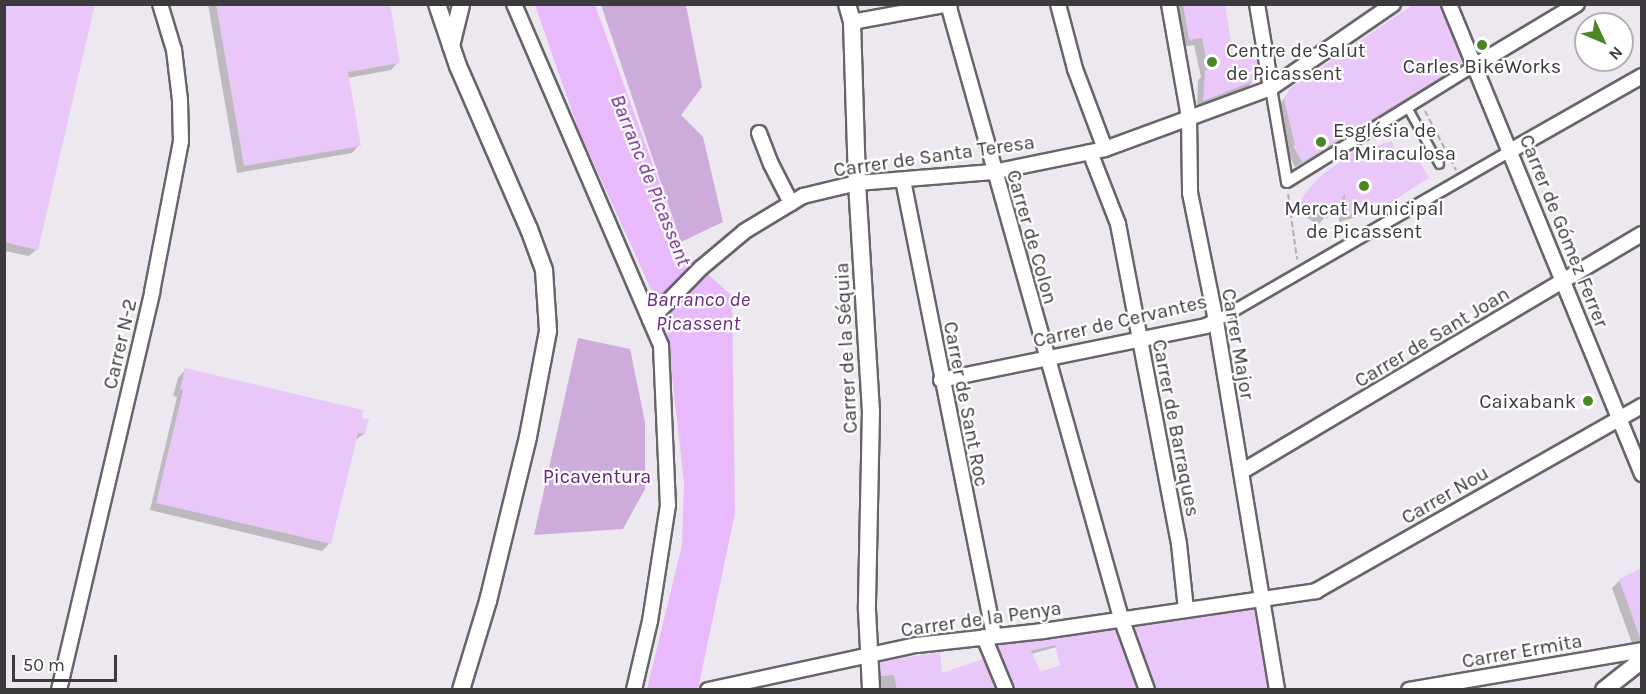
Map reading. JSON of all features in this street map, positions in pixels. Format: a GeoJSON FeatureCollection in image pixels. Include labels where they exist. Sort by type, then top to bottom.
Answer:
{"type":"FeatureCollection","features":[{"type":"Feature","properties":{"kind":"street","name":"Carrer N-2"},"geometry":{"type":"LineString","coordinates":[[59,690],[152,292],[181,142],[174,50],[160,4]]}},
{"type":"Feature","properties":{"kind":"street"},"geometry":{"type":"LineString","coordinates":[[437,4],[451,47],[520,207],[544,270],[548,331],[528,437],[491,590],[461,690]]}},
{"type":"Feature","properties":{"kind":"street"},"geometry":{"type":"LineString","coordinates":[[442,4],[462,5],[451,47]]}},
{"type":"Feature","properties":{"kind":"street"},"geometry":{"type":"LineString","coordinates":[[514,4],[661,346],[668,505],[650,621],[634,690]]}},
{"type":"Feature","properties":{"kind":"street","name":"Carrer de la Séquia"},"geometry":{"type":"LineString","coordinates":[[848,4],[852,22],[858,183],[872,411],[868,655],[871,690]]}},
{"type":"Feature","properties":{"kind":"street"},"geometry":{"type":"LineString","coordinates":[[1058,4],[1075,69],[1105,149]]}},
{"type":"Feature","properties":{"kind":"street","name":"Carrer Major"},"geometry":{"type":"LineString","coordinates":[[1169,4],[1189,117],[1190,193],[1216,321],[1277,690]]}},
{"type":"Feature","properties":{"kind":"street"},"geometry":{"type":"LineString","coordinates":[[1257,4],[1287,182],[1576,4]]}},
{"type":"Feature","properties":{"kind":"street","name":"Carrer de Santa Teresa"},"geometry":{"type":"LineString","coordinates":[[650,320],[701,268],[745,231],[803,196],[858,183],[993,172],[1105,149],[1271,88],[1393,4]]}},
{"type":"Feature","properties":{"kind":"street","name":"Carrer de Gómez Ferrer"},"geometry":{"type":"LineString","coordinates":[[1449,4],[1641,474]]}},
{"type":"Feature","properties":{"kind":"street"},"geometry":{"type":"LineString","coordinates":[[852,22],[949,5]]}},
{"type":"Feature","properties":{"kind":"street","name":"Carrer de Colon"},"geometry":{"type":"LineString","coordinates":[[949,5],[1046,359],[1121,618],[1147,690]]}},
{"type":"Feature","properties":{"kind":"street","name":"Carrer de Cervantes"},"geometry":{"type":"LineString","coordinates":[[941,380],[1206,326],[1641,76]]}},
{"type":"Feature","properties":{"kind":"street"},"geometry":{"type":"LineString","coordinates":[[759,133],[771,164],[791,203]]}},
{"type":"Feature","properties":{"kind":"street","name":"Carrer de Barraques"},"geometry":{"type":"LineString","coordinates":[[1090,152],[1118,224],[1138,340],[1179,544],[1186,610]]}},
{"type":"Feature","properties":{"kind":"street","name":"Carrer de Sant Roc"},"geometry":{"type":"LineString","coordinates":[[903,180],[989,637],[1006,690]]}},
{"type":"Feature","properties":{"kind":"street","name":"Carrer de Sant Joan"},"geometry":{"type":"LineString","coordinates":[[1241,472],[1641,234]]}},
{"type":"Feature","properties":{"kind":"street","name":"Carrer Nou"},"geometry":{"type":"LineString","coordinates":[[1262,599],[1316,591],[1641,406]]}},
{"type":"Feature","properties":{"kind":"street","name":"Carrer de la Penya"},"geometry":{"type":"LineString","coordinates":[[708,690],[916,645],[1262,599]]}},
{"type":"Feature","properties":{"kind":"street","name":"Carrer Ermita"},"geometry":{"type":"LineString","coordinates":[[1409,690],[1641,650]]}},
{"type":"Feature","properties":{"kind":"street"},"geometry":{"type":"LineString","coordinates":[[1604,690],[1641,660]]}},
{"type":"Feature","properties":{"kind":"lane"},"geometry":{"type":"LineString","coordinates":[[1407,107],[1439,164]]}},
{"type":"Feature","properties":{"kind":"path"},"geometry":{"type":"LineString","coordinates":[[1419,100],[1462,180]]}},
{"type":"Feature","properties":{"kind":"path"},"geometry":{"type":"LineString","coordinates":[[1287,182],[1299,272]]}},
{"type":"Feature","properties":{"kind":"green space"},"geometry":{"type":"Polygon","coordinates":[[[601,5],[686,5],[702,87],[681,115],[703,137],[723,222],[681,242],[601,5]]]}},
{"type":"Feature","properties":{"kind":"green space","name":"Picaventura"},"geometry":{"type":"Polygon","coordinates":[[[578,338],[630,349],[645,422],[645,489],[623,529],[534,535],[578,338]]]}},
{"type":"Feature","properties":{"kind":"water","name":"Barranco de Picassent"},"geometry":{"type":"Polygon","coordinates":[[[535,5],[595,5],[685,253],[732,296],[735,513],[698,689],[647,689],[682,545],[684,483],[666,322],[579,131],[535,5]]]}},
{"type":"Feature","properties":{"kind":"building"},"geometry":{"type":"Polygon","coordinates":[[[4,4],[95,4],[38,250],[4,242],[4,4]]]}},
{"type":"Feature","properties":{"kind":"building"},"geometry":{"type":"Polygon","coordinates":[[[216,4],[390,4],[400,63],[348,72],[361,146],[244,166],[216,4]]]}},
{"type":"Feature","properties":{"kind":"building"},"geometry":{"type":"Polygon","coordinates":[[[1183,4],[1225,4],[1234,61],[1256,56],[1259,73],[1256,80],[1203,101],[1205,70],[1208,70],[1202,38],[1189,40],[1183,4]]]}},
{"type":"Feature","properties":{"kind":"building"},"geometry":{"type":"Polygon","coordinates":[[[1414,4],[1440,4],[1462,61],[1461,65],[1302,162],[1293,146],[1295,145],[1284,100],[1289,89],[1414,4]]]}},
{"type":"Feature","properties":{"kind":"building","name":"Mercat Municipal de Picassent"},"geometry":{"type":"Polygon","coordinates":[[[1392,141],[1398,158],[1415,153],[1429,178],[1387,204],[1346,216],[1345,194],[1327,219],[1300,201],[1318,178],[1351,153],[1392,141]]]}},
{"type":"Feature","properties":{"kind":"building"},"geometry":{"type":"Polygon","coordinates":[[[185,368],[363,410],[362,418],[369,419],[365,434],[358,433],[331,544],[156,503],[183,390],[180,389],[185,368]]]}},
{"type":"Feature","properties":{"kind":"building"},"geometry":{"type":"Polygon","coordinates":[[[1641,568],[1641,638],[1640,638],[1619,579],[1641,568]]]}},
{"type":"Feature","properties":{"kind":"building"},"geometry":{"type":"Polygon","coordinates":[[[1255,609],[1268,690],[1156,690],[1134,627],[1255,609]]]}},
{"type":"Feature","properties":{"kind":"building"},"geometry":{"type":"Polygon","coordinates":[[[1116,629],[1137,690],[1015,690],[997,645],[1116,629]],[[1055,645],[1031,651],[1041,672],[1060,665],[1055,645]]]}},
{"type":"Feature","properties":{"kind":"building"},"geometry":{"type":"Polygon","coordinates":[[[940,652],[942,673],[983,659],[996,690],[897,690],[894,675],[881,676],[880,662],[940,652]]]}},
{"type":"Feature","properties":{"kind":"place","name":"Carles BikeWorks"},"geometry":{"type":"Point","coordinates":[1482,45]}},
{"type":"Feature","properties":{"kind":"place","name":"Centre de Salut de Picassent"},"geometry":{"type":"Point","coordinates":[1212,62]}},
{"type":"Feature","properties":{"kind":"place","name":"Església de la Miraculosa"},"geometry":{"type":"Point","coordinates":[1321,142]}},
{"type":"Feature","properties":{"kind":"place","name":"Mercat Municipal de Picassent"},"geometry":{"type":"Point","coordinates":[1364,186]}},
{"type":"Feature","properties":{"kind":"place","name":"Caixabank"},"geometry":{"type":"Point","coordinates":[1588,401]}},
{"type":"Feature","properties":{"kind":"water label","name":"Barranc de Picassent"},"geometry":{"type":"Point","coordinates":[651,180]}}]}
